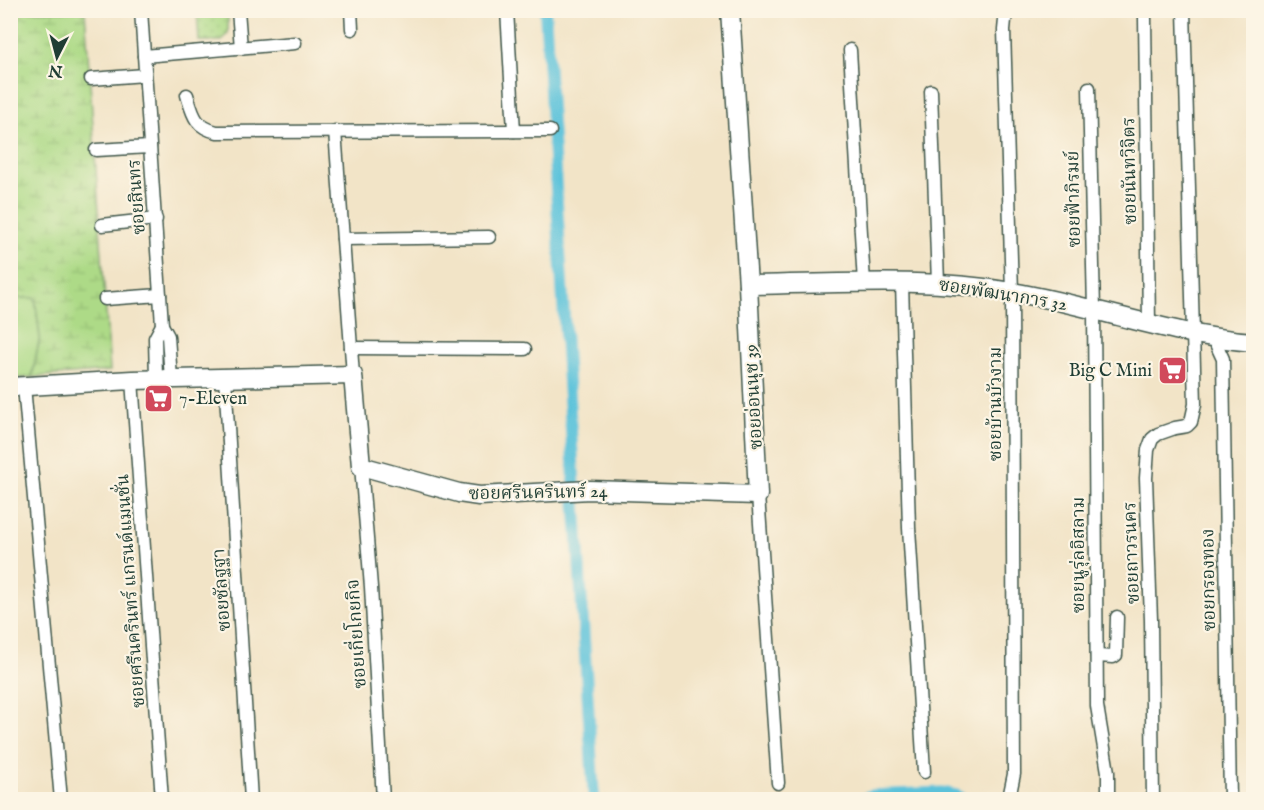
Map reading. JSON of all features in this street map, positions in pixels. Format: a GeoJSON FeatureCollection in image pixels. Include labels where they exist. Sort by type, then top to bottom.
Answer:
{"type":"FeatureCollection","features":[{"type":"Feature","properties":{"kind":"street","name":"ซอยสินทร"},"geometry":{"type":"LineString","coordinates":[[141,10],[162,325],[156,338],[164,379]]}},
{"type":"Feature","properties":{"kind":"street"},"geometry":{"type":"LineString","coordinates":[[238,10],[241,48]]}},
{"type":"Feature","properties":{"kind":"street"},"geometry":{"type":"LineString","coordinates":[[351,10],[352,29]]}},
{"type":"Feature","properties":{"kind":"street"},"geometry":{"type":"LineString","coordinates":[[507,10],[514,131]]}},
{"type":"Feature","properties":{"kind":"street","name":"ซอยอ่อนนุช 39"},"geometry":{"type":"LineString","coordinates":[[730,10],[748,285],[758,495],[778,783]]}},
{"type":"Feature","properties":{"kind":"street","name":"ซอยบ้านบัวงาม"},"geometry":{"type":"LineString","coordinates":[[1006,10],[1004,30],[1012,292],[1014,774],[1009,798]]}},
{"type":"Feature","properties":{"kind":"street"},"geometry":{"type":"LineString","coordinates":[[1184,10],[1194,334]]}},
{"type":"Feature","properties":{"kind":"street","name":"ซอยนันทวิจิตร"},"geometry":{"type":"LineString","coordinates":[[1145,18],[1149,323]]}},
{"type":"Feature","properties":{"kind":"street"},"geometry":{"type":"LineString","coordinates":[[144,56],[295,43]]}},
{"type":"Feature","properties":{"kind":"street"},"geometry":{"type":"LineString","coordinates":[[850,51],[864,283]]}},
{"type":"Feature","properties":{"kind":"street"},"geometry":{"type":"LineString","coordinates":[[91,79],[145,75]]}},
{"type":"Feature","properties":{"kind":"street","name":"ซอยฟ้าภิรมย์"},"geometry":{"type":"LineString","coordinates":[[1089,88],[1094,310]]}},
{"type":"Feature","properties":{"kind":"street"},"geometry":{"type":"LineString","coordinates":[[931,91],[938,283]]}},
{"type":"Feature","properties":{"kind":"street"},"geometry":{"type":"LineString","coordinates":[[187,94],[192,113],[206,129],[217,132],[550,131]]}},
{"type":"Feature","properties":{"kind":"street"},"geometry":{"type":"LineString","coordinates":[[334,131],[360,466]]}},
{"type":"Feature","properties":{"kind":"street"},"geometry":{"type":"LineString","coordinates":[[96,150],[150,147]]}},
{"type":"Feature","properties":{"kind":"street"},"geometry":{"type":"LineString","coordinates":[[102,225],[156,219]]}},
{"type":"Feature","properties":{"kind":"street"},"geometry":{"type":"LineString","coordinates":[[343,239],[489,237]]}},
{"type":"Feature","properties":{"kind":"street"},"geometry":{"type":"LineString","coordinates":[[902,283],[909,528],[924,772]]}},
{"type":"Feature","properties":{"kind":"street","name":"ซอยพัฒนาการ 32"},"geometry":{"type":"LineString","coordinates":[[748,285],[938,283],[1012,292],[1194,334],[1245,341]]}},
{"type":"Feature","properties":{"kind":"street"},"geometry":{"type":"LineString","coordinates":[[105,298],[160,295]]}},
{"type":"Feature","properties":{"kind":"street","name":"ซอยนูรุ่ลอิสลาม"},"geometry":{"type":"LineString","coordinates":[[1094,310],[1097,706],[1108,772],[1108,800]]}},
{"type":"Feature","properties":{"kind":"street","name":"ซอยถาวรนคร"},"geometry":{"type":"LineString","coordinates":[[1153,800],[1151,620],[1146,478],[1148,450],[1152,439],[1158,434],[1187,426],[1191,422],[1195,404],[1194,334]]}},
{"type":"Feature","properties":{"kind":"street","name":"ซอยกรองทอง"},"geometry":{"type":"LineString","coordinates":[[1216,337],[1223,359],[1230,800]]}},
{"type":"Feature","properties":{"kind":"street"},"geometry":{"type":"LineString","coordinates":[[1223,359],[1245,341]]}},
{"type":"Feature","properties":{"kind":"street"},"geometry":{"type":"LineString","coordinates":[[351,348],[525,349]]}},
{"type":"Feature","properties":{"kind":"street"},"geometry":{"type":"LineString","coordinates":[[61,800],[17,386],[132,380],[353,375]]}},
{"type":"Feature","properties":{"kind":"street","name":"ซอยชัลฐฐา"},"geometry":{"type":"LineString","coordinates":[[225,378],[251,800]]}},
{"type":"Feature","properties":{"kind":"street","name":"ซอยศรีนครินทร์ แกรนด์แมนชั่น"},"geometry":{"type":"LineString","coordinates":[[132,380],[162,800]]}},
{"type":"Feature","properties":{"kind":"street","name":"ซอยศรีนครินทร์ 24"},"geometry":{"type":"LineString","coordinates":[[360,466],[459,493],[479,496],[582,490],[758,495]]}},
{"type":"Feature","properties":{"kind":"street","name":"ซอยเกี่ยโกยกิจ"},"geometry":{"type":"LineString","coordinates":[[360,466],[371,588],[383,800]]}},
{"type":"Feature","properties":{"kind":"street"},"geometry":{"type":"LineString","coordinates":[[1097,656],[1113,657],[1116,655],[1118,617]]}},
{"type":"Feature","properties":{"kind":"green space"},"geometry":{"type":"Polygon","coordinates":[[[10,11],[85,11],[110,371],[32,377],[40,337],[35,298],[11,298],[10,11]]]}},
{"type":"Feature","properties":{"kind":"green space"},"geometry":{"type":"Polygon","coordinates":[[[197,11],[228,11],[228,33],[222,41],[199,41],[197,11]]]}},
{"type":"Feature","properties":{"kind":"green space"},"geometry":{"type":"Polygon","coordinates":[[[35,297],[40,337],[32,377],[11,379],[10,298],[35,297]]]}},
{"type":"Feature","properties":{"kind":"waterway"},"geometry":{"type":"LineString","coordinates":[[545,10],[594,800]]}},
{"type":"Feature","properties":{"kind":"waterway"},"geometry":{"type":"LineString","coordinates":[[871,800],[942,797],[956,800]]}},
{"type":"Feature","properties":{"kind":"place","name":"Big C Mini"},"geometry":{"type":"Point","coordinates":[1173,370]}},
{"type":"Feature","properties":{"kind":"place","name":"7-Eleven"},"geometry":{"type":"Point","coordinates":[158,398]}}]}
